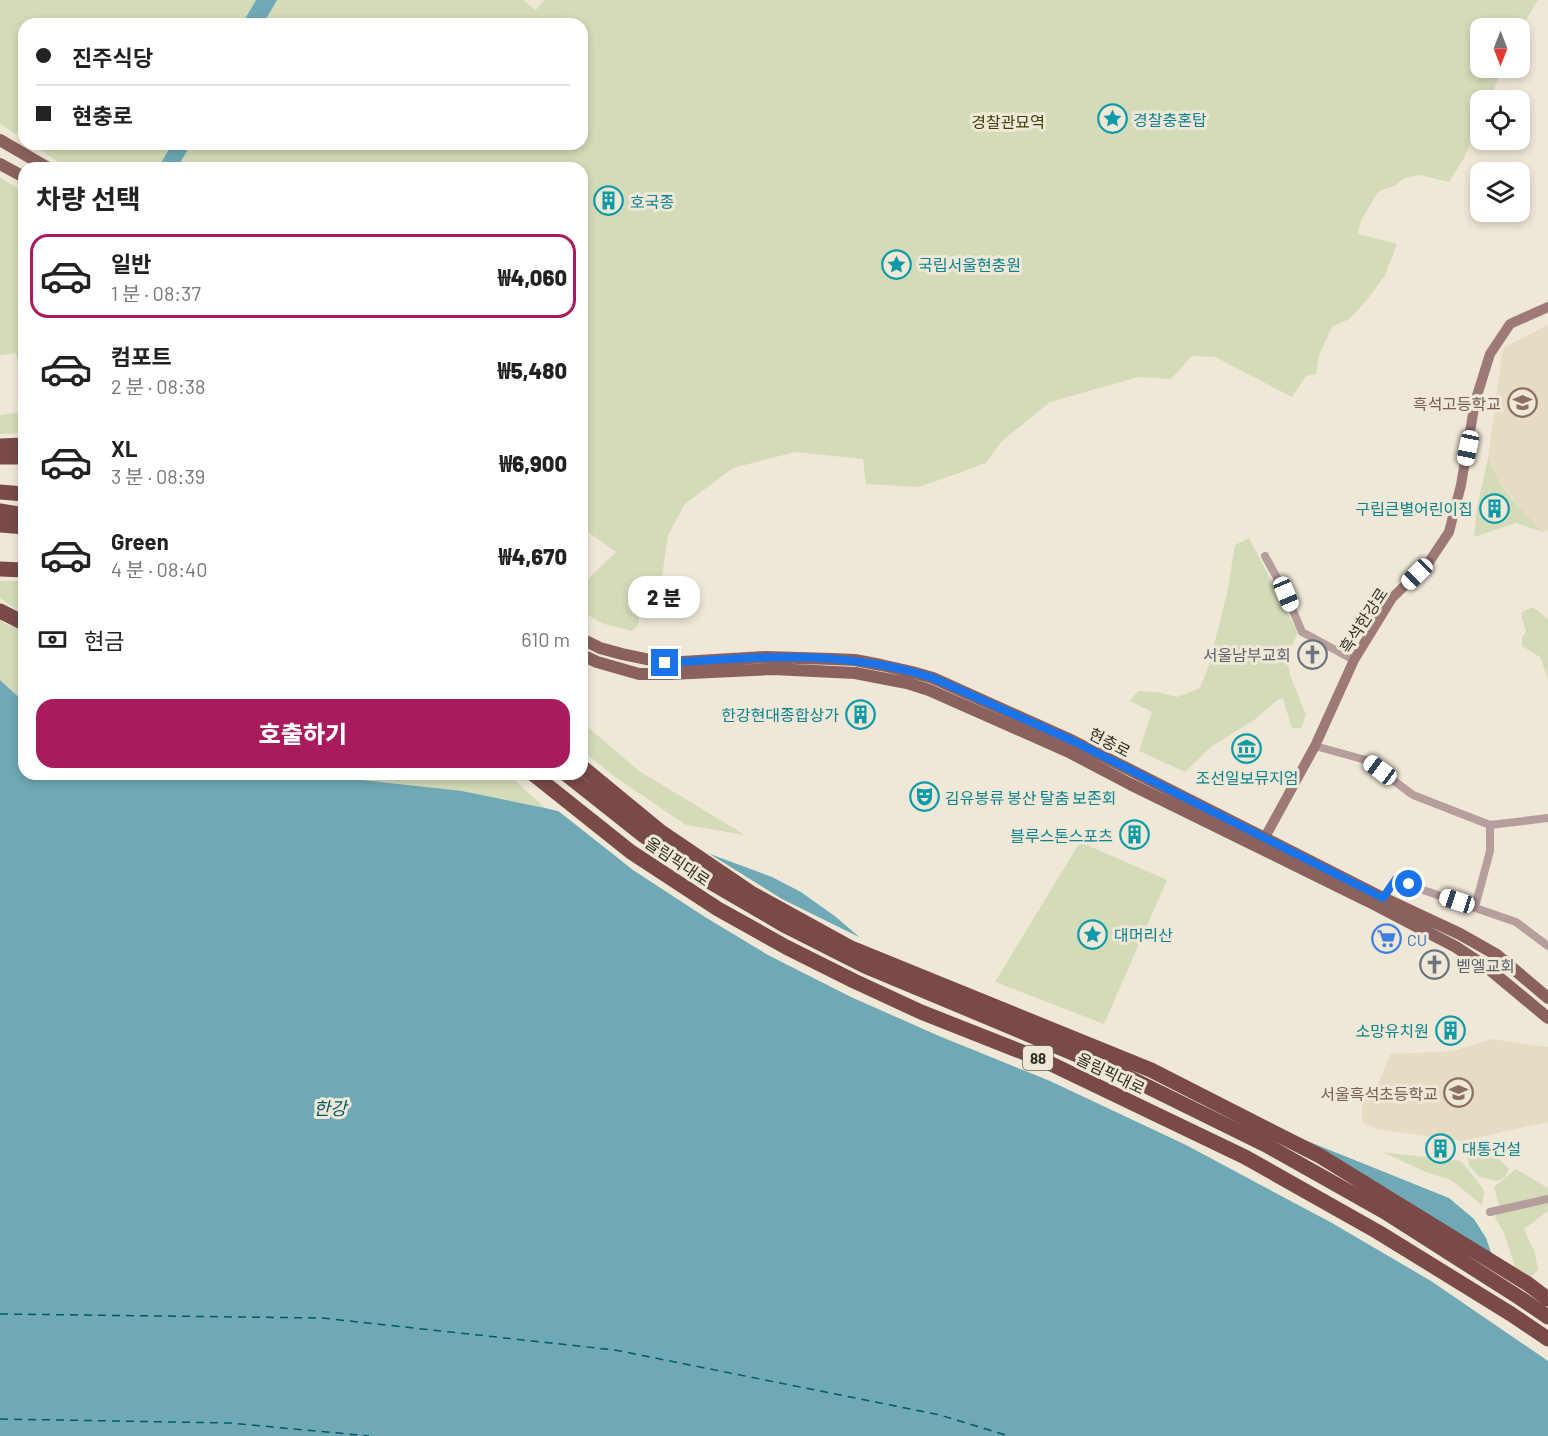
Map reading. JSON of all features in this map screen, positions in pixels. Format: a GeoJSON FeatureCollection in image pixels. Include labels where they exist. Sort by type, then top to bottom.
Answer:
{"type":"FeatureCollection","features":[{"type":"Feature","properties":{"kind":"highway"},"geometry":{"type":"LineString","coordinates":[[0,446],[18,446]]}},
{"type":"Feature","properties":{"kind":"highway"},"geometry":{"type":"LineString","coordinates":[[0,492],[18,494]]}},
{"type":"Feature","properties":{"kind":"highway"},"geometry":{"type":"LineString","coordinates":[[0,511],[18,514]]}},
{"type":"Feature","properties":{"kind":"highway"},"geometry":{"type":"LineString","coordinates":[[0,525],[18,526]]}},
{"type":"Feature","properties":{"kind":"highway"},"geometry":{"type":"LineString","coordinates":[[0,569],[18,570]]}},
{"type":"Feature","properties":{"kind":"highway"},"geometry":{"type":"LineString","coordinates":[[0,611],[18,620]]}},
{"type":"Feature","properties":{"kind":"highway","name":"올림픽대로"},"geometry":{"type":"LineString","coordinates":[[588,772],[661,832],[751,893],[851,948],[1151,1070],[1320,1156],[1528,1284],[1548,1299]]}},
{"type":"Feature","properties":{"kind":"highway","name":"올림픽대로"},"geometry":{"type":"LineString","coordinates":[[541,780],[631,852],[718,909],[786,947],[921,1012],[1045,1061],[1245,1157],[1378,1232],[1548,1339]]}},
{"type":"Feature","properties":{"kind":"highway","name":"올림픽대로"},"geometry":{"type":"LineString","coordinates":[[574,780],[643,835],[712,883],[784,925],[865,966],[1118,1072],[1266,1145],[1385,1212],[1548,1317]]}},
{"type":"Feature","properties":{"kind":"main road"},"geometry":{"type":"LineString","coordinates":[[0,140],[38,162]]}},
{"type":"Feature","properties":{"kind":"main road"},"geometry":{"type":"LineString","coordinates":[[0,164],[18,174]]}},
{"type":"Feature","properties":{"kind":"main road","name":"현충로"},"geometry":{"type":"LineString","coordinates":[[588,642],[600,648],[665,663],[777,656],[855,660],[933,678],[1073,741],[1383,898],[1460,934],[1497,955],[1548,998]]}},
{"type":"Feature","properties":{"kind":"main road","name":"현충로"},"geometry":{"type":"LineString","coordinates":[[588,658],[639,674],[671,675],[773,669],[855,673],[907,683],[929,690],[1069,752],[1446,942],[1489,969],[1548,1018]]}},
{"type":"Feature","properties":{"kind":"street","name":"흑석한강로"},"geometry":{"type":"LineString","coordinates":[[1264,838],[1315,746],[1354,660],[1392,598],[1429,562],[1449,532],[1468,448],[1475,402],[1490,354],[1510,324],[1548,307]]}},
{"type":"Feature","properties":{"kind":"street"},"geometry":{"type":"LineString","coordinates":[[1265,555],[1286,594],[1302,632],[1354,660]]}},
{"type":"Feature","properties":{"kind":"street"},"geometry":{"type":"LineString","coordinates":[[1315,746],[1366,760],[1413,795],[1490,825],[1548,818]]}},
{"type":"Feature","properties":{"kind":"street"},"geometry":{"type":"LineString","coordinates":[[1475,907],[1490,851],[1490,825]]}},
{"type":"Feature","properties":{"kind":"street"},"geometry":{"type":"LineString","coordinates":[[1383,898],[1396,879],[1516,922],[1548,946]]}},
{"type":"Feature","properties":{"kind":"street"},"geometry":{"type":"LineString","coordinates":[[1490,1212],[1548,1200]]}},
{"type":"Feature","properties":{"kind":"shaded area","name":"흑석고등학교"},"geometry":{"type":"Polygon","coordinates":[[[1548,325],[1548,530],[1543,532],[1524,513],[1493,473],[1488,458],[1503,348],[1548,325]]]}},
{"type":"Feature","properties":{"kind":"shaded area","name":"서울흑석초등학교"},"geometry":{"type":"Polygon","coordinates":[[[1491,1039],[1548,1047],[1548,1122],[1462,1141],[1377,1129],[1362,1122],[1362,1104],[1379,1082],[1390,1054],[1453,1051],[1491,1039]]]}},
{"type":"Feature","properties":{"kind":"green space","name":"국립서울현충원"},"geometry":{"type":"Polygon","coordinates":[[[0,0],[523,0],[536,10],[544,0],[1538,0],[1527,18],[1470,18],[1470,78],[1499,78],[1493,90],[1470,90],[1470,144],[1464,158],[1449,182],[1419,175],[1405,178],[1394,186],[1379,191],[1361,220],[1358,234],[1397,244],[1385,275],[1367,300],[1349,319],[1332,327],[1319,355],[1316,374],[1306,376],[1292,397],[1215,357],[1192,356],[1171,379],[1138,377],[1050,402],[1002,441],[986,463],[918,487],[866,484],[863,459],[795,452],[733,468],[685,504],[668,535],[660,591],[642,600],[638,625],[633,631],[604,624],[588,615],[588,579],[616,552],[588,532],[588,162],[58,162],[41,150],[588,150],[588,18],[18,18],[18,135],[0,124],[0,0]]]}},
{"type":"Feature","properties":{"kind":"green space"},"geometry":{"type":"Polygon","coordinates":[[[0,177],[18,189],[18,365],[16,353],[0,355],[0,177]]]}},
{"type":"Feature","properties":{"kind":"green space"},"geometry":{"type":"Polygon","coordinates":[[[18,413],[18,433],[0,434],[0,415],[18,413]]]}},
{"type":"Feature","properties":{"kind":"green space"},"geometry":{"type":"Polygon","coordinates":[[[1488,458],[1504,488],[1543,532],[1516,523],[1474,537],[1477,508],[1488,458]]]}},
{"type":"Feature","properties":{"kind":"green space"},"geometry":{"type":"Polygon","coordinates":[[[1249,538],[1298,633],[1287,655],[1290,675],[1306,715],[1301,728],[1292,728],[1283,699],[1279,699],[1254,720],[1212,746],[1185,772],[1139,751],[1152,712],[1130,701],[1138,691],[1157,692],[1177,697],[1200,688],[1209,665],[1227,593],[1235,545],[1249,538]]]}},
{"type":"Feature","properties":{"kind":"green space"},"geometry":{"type":"Polygon","coordinates":[[[0,581],[18,581],[18,611],[0,598],[0,581]]]}},
{"type":"Feature","properties":{"kind":"green space"},"geometry":{"type":"Polygon","coordinates":[[[1533,607],[1548,619],[1548,679],[1540,657],[1522,646],[1522,637],[1526,632],[1522,612],[1533,607]]]}},
{"type":"Feature","properties":{"kind":"green space"},"geometry":{"type":"Polygon","coordinates":[[[0,619],[5,624],[18,627],[18,696],[0,680],[0,619]]]}},
{"type":"Feature","properties":{"kind":"green space"},"geometry":{"type":"Polygon","coordinates":[[[588,727],[639,771],[745,835],[686,825],[615,777],[588,755],[588,727]]]}},
{"type":"Feature","properties":{"kind":"green space"},"geometry":{"type":"Polygon","coordinates":[[[282,780],[515,780],[545,808],[462,791],[282,780]]]}},
{"type":"Feature","properties":{"kind":"green space"},"geometry":{"type":"Polygon","coordinates":[[[1080,842],[1167,880],[1104,1024],[995,982],[1080,842]]]}},
{"type":"Feature","properties":{"kind":"green space"},"geometry":{"type":"Polygon","coordinates":[[[1489,1145],[1489,1156],[1496,1156],[1509,1169],[1505,1177],[1498,1181],[1479,1177],[1469,1165],[1467,1155],[1472,1150],[1489,1145]]]}},
{"type":"Feature","properties":{"kind":"green space"},"geometry":{"type":"Polygon","coordinates":[[[1382,1152],[1461,1161],[1482,1187],[1484,1193],[1482,1205],[1451,1180],[1426,1172],[1382,1152]]]}},
{"type":"Feature","properties":{"kind":"green space"},"geometry":{"type":"Polygon","coordinates":[[[1516,1169],[1548,1188],[1548,1211],[1524,1229],[1535,1253],[1538,1270],[1530,1278],[1516,1269],[1504,1233],[1495,1218],[1499,1205],[1494,1187],[1516,1169]]]}},
{"type":"Feature","properties":{"kind":"water"},"geometry":{"type":"Polygon","coordinates":[[[256,0],[277,0],[266,18],[246,18],[256,0]]]}},
{"type":"Feature","properties":{"kind":"water"},"geometry":{"type":"Polygon","coordinates":[[[168,150],[188,150],[180,162],[162,162],[168,150]]]}},
{"type":"Feature","properties":{"kind":"water","name":"한강"},"geometry":{"type":"Polygon","coordinates":[[[0,680],[18,696],[18,780],[361,780],[462,791],[629,828],[772,877],[801,892],[836,917],[873,949],[1088,1053],[1449,1198],[1474,1219],[1486,1238],[1512,1312],[1548,1345],[1548,1436],[0,1436],[0,680]]]}},
{"type":"Feature","properties":{"kind":"pier"},"geometry":{"type":"Polygon","coordinates":[[[552,806],[630,825],[700,848],[782,899],[869,942],[898,965],[1263,1120],[1393,1192],[1496,1258],[1514,1310],[1548,1342],[1548,1361],[1431,1281],[1332,1223],[1186,1145],[1050,1081],[851,997],[768,955],[633,870],[552,806]]]}},
{"type":"Feature","properties":{"kind":"ferry route"},"geometry":{"type":"LineString","coordinates":[[0,1314],[322,1318],[615,1350],[940,1415],[1009,1436]]}},
{"type":"Feature","properties":{"kind":"ferry route"},"geometry":{"type":"LineString","coordinates":[[0,1419],[230,1423],[369,1436]]}},
{"type":"Feature","properties":{"kind":"place","name":"경찰충혼탑"},"geometry":{"type":"Point","coordinates":[1112,119]}},
{"type":"Feature","properties":{"kind":"place","name":"호국종"},"geometry":{"type":"Point","coordinates":[609,201]}},
{"type":"Feature","properties":{"kind":"place","name":"국립서울현충원"},"geometry":{"type":"Point","coordinates":[897,264]}},
{"type":"Feature","properties":{"kind":"place","name":"흑석고등학교"},"geometry":{"type":"Point","coordinates":[1522,403]}},
{"type":"Feature","properties":{"kind":"place","name":"구립큰별어린이집"},"geometry":{"type":"Point","coordinates":[1494,508]}},
{"type":"Feature","properties":{"kind":"place","name":"서울남부교회"},"geometry":{"type":"Point","coordinates":[1312,654]}},
{"type":"Feature","properties":{"kind":"place","name":"한강현대종합상가"},"geometry":{"type":"Point","coordinates":[860,714]}},
{"type":"Feature","properties":{"kind":"place","name":"조선일보뮤지엄"},"geometry":{"type":"Point","coordinates":[1247,749]}},
{"type":"Feature","properties":{"kind":"place","name":"김유봉류 봉산 탈춤 보존회"},"geometry":{"type":"Point","coordinates":[924,797]}},
{"type":"Feature","properties":{"kind":"place","name":"블루스톤스포츠"},"geometry":{"type":"Point","coordinates":[1134,835]}},
{"type":"Feature","properties":{"kind":"place","name":"대머리산"},"geometry":{"type":"Point","coordinates":[1093,934]}},
{"type":"Feature","properties":{"kind":"place","name":"CU"},"geometry":{"type":"Point","coordinates":[1386,939]}},
{"type":"Feature","properties":{"kind":"place","name":"벧엘교회"},"geometry":{"type":"Point","coordinates":[1435,965]}},
{"type":"Feature","properties":{"kind":"place","name":"소망유치원"},"geometry":{"type":"Point","coordinates":[1450,1030]}},
{"type":"Feature","properties":{"kind":"place","name":"서울흑석초등학교"},"geometry":{"type":"Point","coordinates":[1459,1093]}},
{"type":"Feature","properties":{"kind":"place","name":"대통건설"},"geometry":{"type":"Point","coordinates":[1441,1148]}},
{"type":"Feature","properties":{"kind":"route"},"geometry":{"type":"LineString","coordinates":[[665,663],[777,656],[855,660],[933,678],[1073,741],[1383,898],[1396,879],[1409,884]]}},
{"type":"Feature","properties":{"kind":"park label","name":"경찰관묘역"},"geometry":{"type":"Point","coordinates":[1008,121]}}]}
